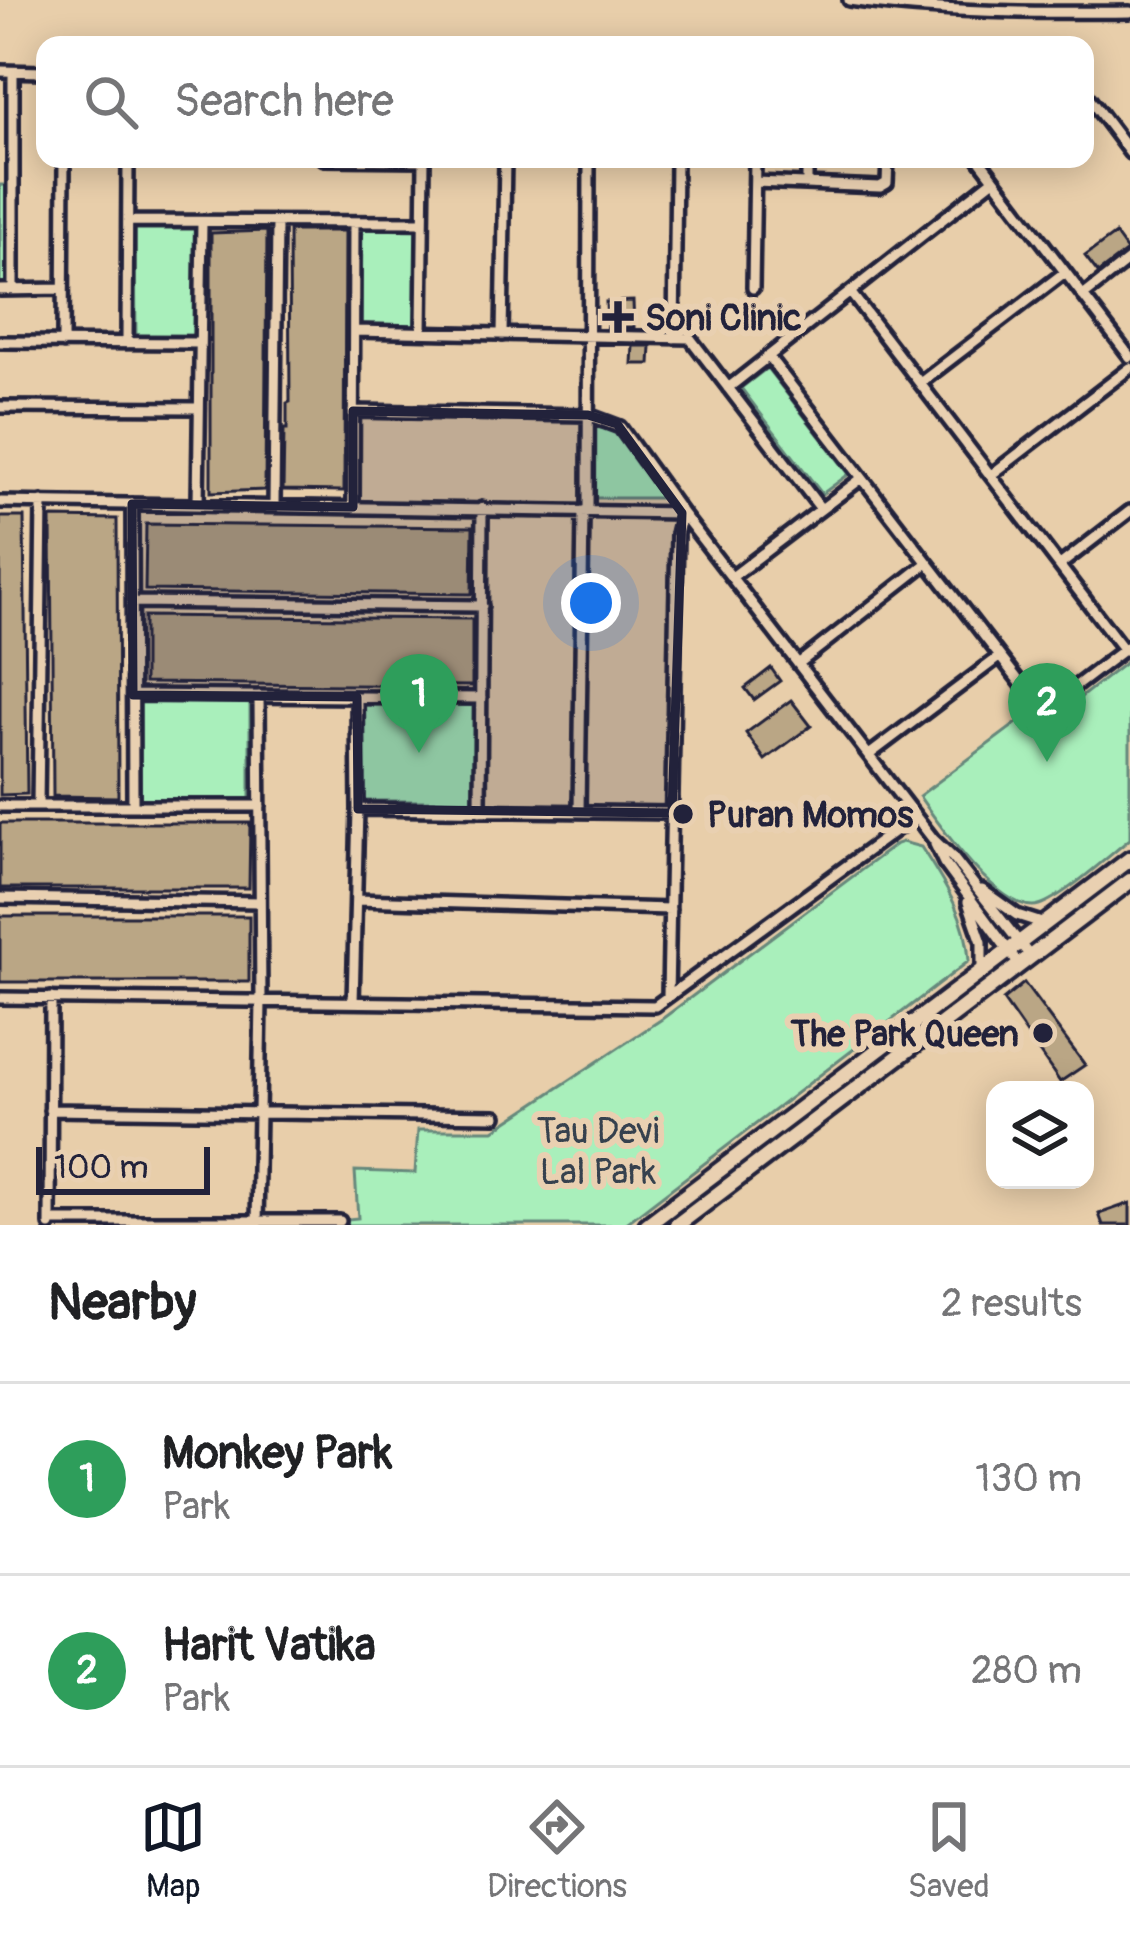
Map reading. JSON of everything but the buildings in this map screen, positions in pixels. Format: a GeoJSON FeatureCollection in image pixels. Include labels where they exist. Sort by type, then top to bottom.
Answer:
{"type":"FeatureCollection","features":[{"type":"Feature","properties":{"kind":"main road"},"geometry":{"type":"LineString","coordinates":[[647,1225],[1130,860]]}},
{"type":"Feature","properties":{"kind":"main road"},"geometry":{"type":"LineString","coordinates":[[677,1225],[1130,880]]}},
{"type":"Feature","properties":{"kind":"street"},"geometry":{"type":"LineString","coordinates":[[849,0],[990,12],[1130,12]]}},
{"type":"Feature","properties":{"kind":"street"},"geometry":{"type":"LineString","coordinates":[[0,71],[36,72]]}},
{"type":"Feature","properties":{"kind":"street"},"geometry":{"type":"LineString","coordinates":[[13,72],[13,290]]}},
{"type":"Feature","properties":{"kind":"street"},"geometry":{"type":"LineString","coordinates":[[1094,105],[1130,153]]}},
{"type":"Feature","properties":{"kind":"street"},"geometry":{"type":"LineString","coordinates":[[0,126],[13,126]]}},
{"type":"Feature","properties":{"kind":"street"},"geometry":{"type":"LineString","coordinates":[[63,343],[64,168]]}},
{"type":"Feature","properties":{"kind":"street"},"geometry":{"type":"LineString","coordinates":[[127,343],[128,168]]}},
{"type":"Feature","properties":{"kind":"street"},"geometry":{"type":"LineString","coordinates":[[422,332],[424,168]]}},
{"type":"Feature","properties":{"kind":"street"},"geometry":{"type":"LineString","coordinates":[[502,335],[505,168]]}},
{"type":"Feature","properties":{"kind":"street"},"geometry":{"type":"LineString","coordinates":[[579,812],[590,168]]}},
{"type":"Feature","properties":{"kind":"street"},"geometry":{"type":"LineString","coordinates":[[674,338],[676,168]]}},
{"type":"Feature","properties":{"kind":"street"},"geometry":{"type":"LineString","coordinates":[[754,288],[755,168]]}},
{"type":"Feature","properties":{"kind":"street"},"geometry":{"type":"LineString","coordinates":[[806,184],[807,168]]}},
{"type":"Feature","properties":{"kind":"street"},"geometry":{"type":"LineString","coordinates":[[755,182],[880,187],[887,183],[888,168]]}},
{"type":"Feature","properties":{"kind":"street"},"geometry":{"type":"LineString","coordinates":[[986,168],[1130,357]]}},
{"type":"Feature","properties":{"kind":"street"},"geometry":{"type":"LineString","coordinates":[[0,177],[13,177]]}},
{"type":"Feature","properties":{"kind":"street"},"geometry":{"type":"LineString","coordinates":[[728,388],[994,179]]}},
{"type":"Feature","properties":{"kind":"street"},"geometry":{"type":"LineString","coordinates":[[128,221],[423,222]]}},
{"type":"Feature","properties":{"kind":"street"},"geometry":{"type":"LineString","coordinates":[[198,504],[202,222]]}},
{"type":"Feature","properties":{"kind":"street"},"geometry":{"type":"LineString","coordinates":[[274,505],[278,222]]}},
{"type":"Feature","properties":{"kind":"street"},"geometry":{"type":"LineString","coordinates":[[353,506],[354,222]]}},
{"type":"Feature","properties":{"kind":"street"},"geometry":{"type":"LineString","coordinates":[[1083,296],[1130,259]]}},
{"type":"Feature","properties":{"kind":"street"},"geometry":{"type":"LineString","coordinates":[[920,382],[1065,272]]}},
{"type":"Feature","properties":{"kind":"street"},"geometry":{"type":"LineString","coordinates":[[0,290],[63,289]]}},
{"type":"Feature","properties":{"kind":"street"},"geometry":{"type":"LineString","coordinates":[[768,356],[1043,709],[1127,647],[850,292]]}},
{"type":"Feature","properties":{"kind":"street"},"geometry":{"type":"LineString","coordinates":[[354,331],[687,337],[821,509]]}},
{"type":"Feature","properties":{"kind":"street"},"geometry":{"type":"LineString","coordinates":[[0,342],[200,343]]}},
{"type":"Feature","properties":{"kind":"street"},"geometry":{"type":"LineString","coordinates":[[991,475],[1130,368]]}},
{"type":"Feature","properties":{"kind":"street"},"geometry":{"type":"LineString","coordinates":[[0,407],[200,408]]}},
{"type":"Feature","properties":{"kind":"street"},"geometry":{"type":"LineString","coordinates":[[353,411],[588,415],[620,427],[933,839],[944,863],[1025,961]]}},
{"type":"Feature","properties":{"kind":"street"},"geometry":{"type":"LineString","coordinates":[[732,578],[862,478]]}},
{"type":"Feature","properties":{"kind":"street"},"geometry":{"type":"LineString","coordinates":[[0,502],[682,512]]}},
{"type":"Feature","properties":{"kind":"street"},"geometry":{"type":"LineString","coordinates":[[38,806],[42,502]]}},
{"type":"Feature","properties":{"kind":"street"},"geometry":{"type":"LineString","coordinates":[[132,503],[133,806]]}},
{"type":"Feature","properties":{"kind":"street"},"geometry":{"type":"LineString","coordinates":[[480,811],[482,508]]}},
{"type":"Feature","properties":{"kind":"street"},"geometry":{"type":"LineString","coordinates":[[1060,565],[1130,511]]}},
{"type":"Feature","properties":{"kind":"street"},"geometry":{"type":"LineString","coordinates":[[668,996],[677,534],[682,512]]}},
{"type":"Feature","properties":{"kind":"street"},"geometry":{"type":"LineString","coordinates":[[798,664],[927,563]]}},
{"type":"Feature","properties":{"kind":"street"},"geometry":{"type":"LineString","coordinates":[[133,602],[482,606]]}},
{"type":"Feature","properties":{"kind":"street"},"geometry":{"type":"LineString","coordinates":[[869,754],[999,657]]}},
{"type":"Feature","properties":{"kind":"street"},"geometry":{"type":"LineString","coordinates":[[133,695],[481,698]]}},
{"type":"Feature","properties":{"kind":"street"},"geometry":{"type":"LineString","coordinates":[[257,1222],[259,696]]}},
{"type":"Feature","properties":{"kind":"street"},"geometry":{"type":"LineString","coordinates":[[353,1002],[357,697]]}},
{"type":"Feature","properties":{"kind":"street"},"geometry":{"type":"LineString","coordinates":[[0,806],[260,806]]}},
{"type":"Feature","properties":{"kind":"street"},"geometry":{"type":"LineString","coordinates":[[358,809],[672,813]]}},
{"type":"Feature","properties":{"kind":"street"},"geometry":{"type":"LineString","coordinates":[[0,998],[655,1006],[915,816]]}},
{"type":"Feature","properties":{"kind":"street"},"geometry":{"type":"LineString","coordinates":[[969,888],[1017,915],[1045,924]]}},
{"type":"Feature","properties":{"kind":"street"},"geometry":{"type":"LineString","coordinates":[[969,888],[982,942],[982,972]]}},
{"type":"Feature","properties":{"kind":"street"},"geometry":{"type":"LineString","coordinates":[[0,898],[260,902]]}},
{"type":"Feature","properties":{"kind":"street"},"geometry":{"type":"LineString","coordinates":[[356,900],[670,909]]}},
{"type":"Feature","properties":{"kind":"street"},"geometry":{"type":"LineString","coordinates":[[51,998],[50,1223],[340,1221]]}},
{"type":"Feature","properties":{"kind":"street"},"geometry":{"type":"LineString","coordinates":[[50,1110],[496,1116]]}},
{"type":"Feature","properties":{"kind":"highlighted area"},"geometry":{"type":"Polygon","coordinates":[[[353,411],[588,415],[617,424],[682,513],[672,813],[358,809],[357,697],[133,695],[132,504],[353,507],[353,411]]]}},
{"type":"Feature","properties":{"kind":"green space"},"geometry":{"type":"Polygon","coordinates":[[[0,185],[7,185],[8,284],[0,284],[0,185]]]}},
{"type":"Feature","properties":{"kind":"green space"},"geometry":{"type":"Polygon","coordinates":[[[135,229],[195,229],[196,335],[136,335],[135,229]]]}},
{"type":"Feature","properties":{"kind":"green space"},"geometry":{"type":"Polygon","coordinates":[[[362,229],[419,230],[418,327],[361,326],[362,229]]]}},
{"type":"Feature","properties":{"kind":"green space"},"geometry":{"type":"Polygon","coordinates":[[[767,368],[849,474],[822,494],[741,388],[767,368]]]}},
{"type":"Feature","properties":{"kind":"green space"},"geometry":{"type":"Polygon","coordinates":[[[595,427],[613,430],[661,498],[594,498],[595,427]]]}},
{"type":"Feature","properties":{"kind":"green space"},"geometry":{"type":"Polygon","coordinates":[[[1130,659],[1130,839],[1061,894],[1039,905],[1024,905],[972,865],[919,796],[1029,714],[1041,728],[1130,659]]]}},
{"type":"Feature","properties":{"kind":"green space"},"geometry":{"type":"Polygon","coordinates":[[[140,702],[250,702],[250,800],[140,799],[140,702]]]}},
{"type":"Feature","properties":{"kind":"green space"},"geometry":{"type":"Polygon","coordinates":[[[364,705],[475,705],[475,801],[364,801],[364,705]]]}},
{"type":"Feature","properties":{"kind":"green space","name":"Tau Devi Lal Park"},"geometry":{"type":"Polygon","coordinates":[[[902,842],[921,847],[946,887],[964,930],[969,961],[624,1225],[290,1225],[358,1218],[355,1171],[415,1173],[418,1130],[494,1130],[662,1019],[902,842]]]}},
{"type":"Feature","properties":{"kind":"place","name":"Soni Clinic"},"geometry":{"type":"Point","coordinates":[618,317]}},
{"type":"Feature","properties":{"kind":"place","name":"Monkey Park"},"geometry":{"type":"Point","coordinates":[419,753]}},
{"type":"Feature","properties":{"kind":"place","name":"Harit Vatika"},"geometry":{"type":"Point","coordinates":[1047,762]}},
{"type":"Feature","properties":{"kind":"place","name":"Puran Momos"},"geometry":{"type":"Point","coordinates":[683,814]}},
{"type":"Feature","properties":{"kind":"place","name":"The Park Queen"},"geometry":{"type":"Point","coordinates":[1043,1033]}}]}
